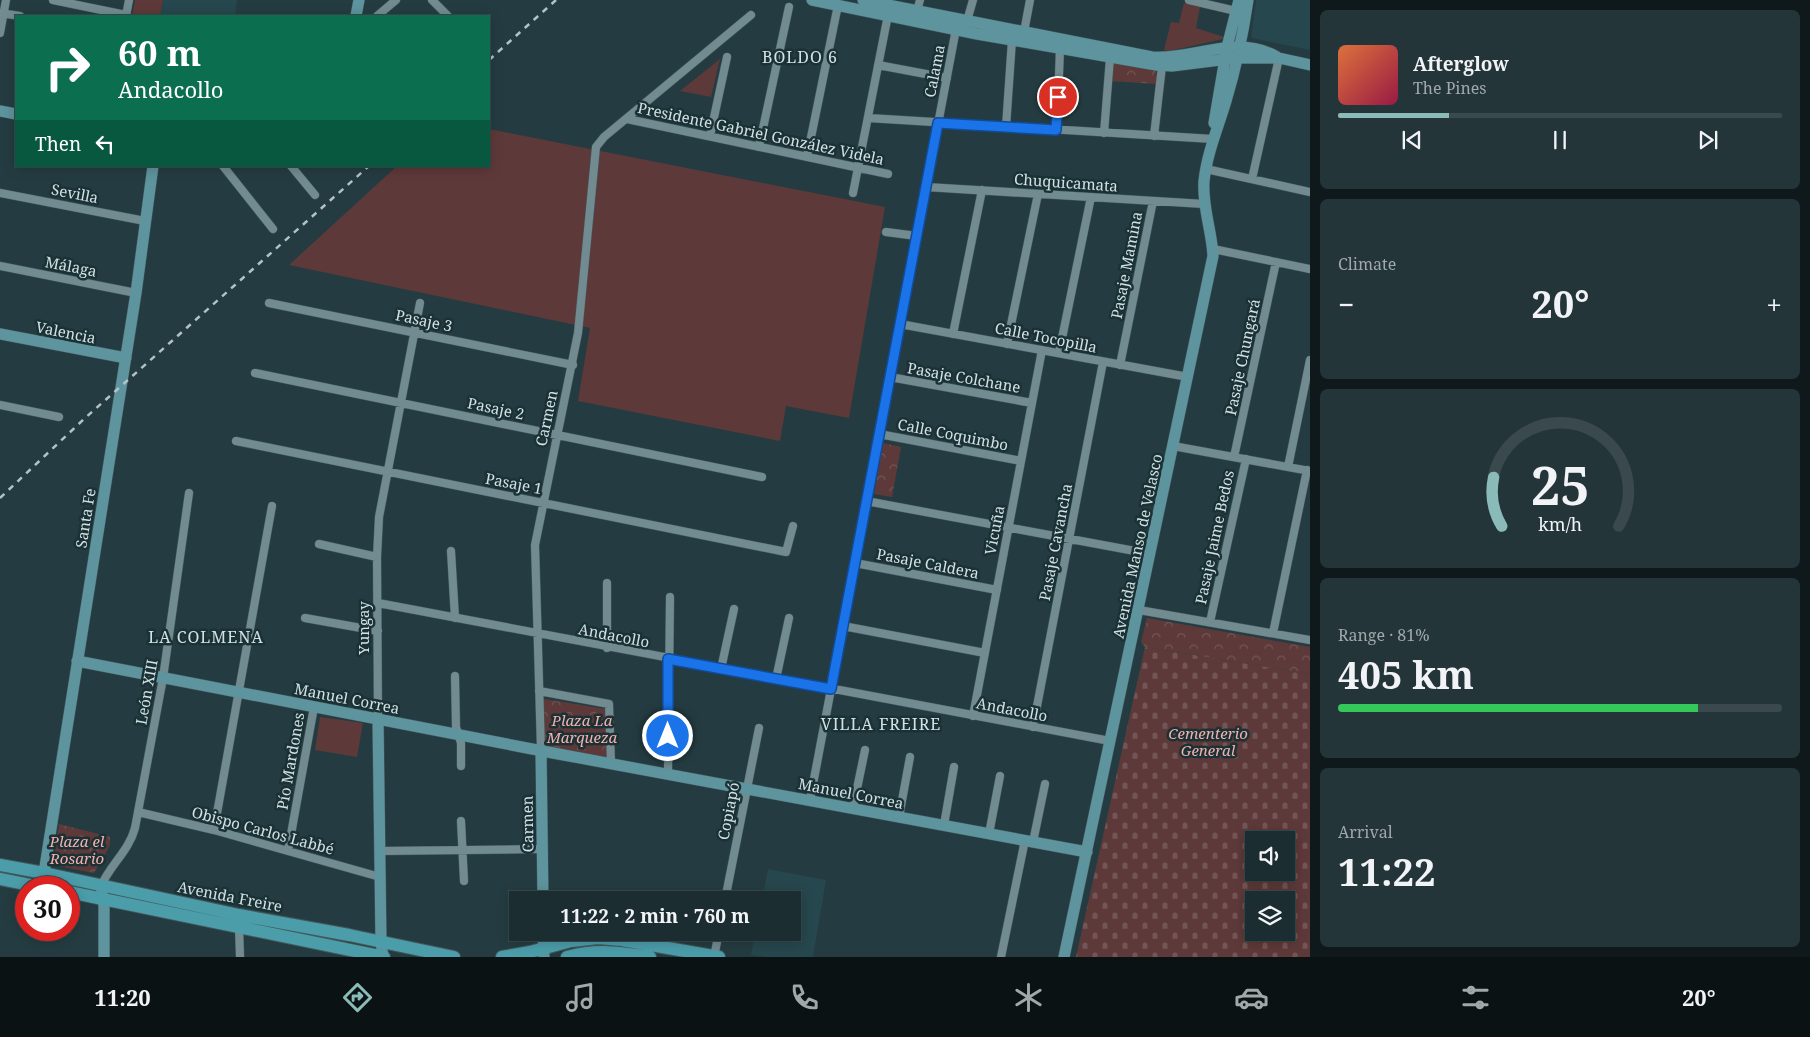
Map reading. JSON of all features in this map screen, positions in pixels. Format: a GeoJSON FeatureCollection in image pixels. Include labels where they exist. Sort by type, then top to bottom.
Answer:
{"type":"FeatureCollection","features":[{"type":"Feature","properties":{"kind":"main road","name":"Avenida Freire"},"geometry":{"type":"LineString","coordinates":[[0,865],[239,915],[454,957]]}},
{"type":"Feature","properties":{"kind":"main road"},"geometry":{"type":"LineString","coordinates":[[39,876],[44,873]]}},
{"type":"Feature","properties":{"kind":"main road"},"geometry":{"type":"LineString","coordinates":[[0,879],[15,882]]}},
{"type":"Feature","properties":{"kind":"main road","name":"Avenida Freire"},"geometry":{"type":"LineString","coordinates":[[80,894],[383,957]]}},
{"type":"Feature","properties":{"kind":"main road"},"geometry":{"type":"LineString","coordinates":[[502,957],[544,953],[584,939],[610,939],[716,957]]}},
{"type":"Feature","properties":{"kind":"main road"},"geometry":{"type":"LineString","coordinates":[[567,957],[588,952],[604,951],[624,952],[650,957]]}},
{"type":"Feature","properties":{"kind":"street"},"geometry":{"type":"LineString","coordinates":[[0,33],[2,13],[6,0]]}},
{"type":"Feature","properties":{"kind":"street"},"geometry":{"type":"LineString","coordinates":[[53,0],[121,15]]}},
{"type":"Feature","properties":{"kind":"street"},"geometry":{"type":"LineString","coordinates":[[126,15],[129,0]]}},
{"type":"Feature","properties":{"kind":"street"},"geometry":{"type":"LineString","coordinates":[[356,15],[359,0]]}},
{"type":"Feature","properties":{"kind":"street"},"geometry":{"type":"LineString","coordinates":[[379,15],[396,0]]}},
{"type":"Feature","properties":{"kind":"street"},"geometry":{"type":"LineString","coordinates":[[432,0],[447,15]]}},
{"type":"Feature","properties":{"kind":"street"},"geometry":{"type":"LineString","coordinates":[[812,0],[1012,40],[1162,66],[1231,58],[1279,58],[1310,65]]}},
{"type":"Feature","properties":{"kind":"street"},"geometry":{"type":"LineString","coordinates":[[867,0],[919,6],[966,21],[1162,58],[1233,46],[1263,50],[1279,58]]}},
{"type":"Feature","properties":{"kind":"street"},"geometry":{"type":"LineString","coordinates":[[966,21],[973,0]]}},
{"type":"Feature","properties":{"kind":"street"},"geometry":{"type":"LineString","coordinates":[[1024,32],[1030,0]]}},
{"type":"Feature","properties":{"kind":"street"},"geometry":{"type":"LineString","coordinates":[[1189,0],[1237,6],[1233,46]]}},
{"type":"Feature","properties":{"kind":"street"},"geometry":{"type":"LineString","coordinates":[[1233,46],[1248,0]]}},
{"type":"Feature","properties":{"kind":"street"},"geometry":{"type":"LineString","coordinates":[[807,157],[838,5]]}},
{"type":"Feature","properties":{"kind":"street"},"geometry":{"type":"LineString","coordinates":[[759,147],[789,7]]}},
{"type":"Feature","properties":{"kind":"street"},"geometry":{"type":"LineString","coordinates":[[2,13],[15,15]]}},
{"type":"Feature","properties":{"kind":"street","name":"Carmen"},"geometry":{"type":"LineString","coordinates":[[543,891],[535,545],[579,324],[596,151],[600,141],[751,15]]}},
{"type":"Feature","properties":{"kind":"street"},"geometry":{"type":"LineString","coordinates":[[853,193],[888,15]]}},
{"type":"Feature","properties":{"kind":"street","name":"Calama"},"geometry":{"type":"LineString","coordinates":[[810,800],[956,29],[966,21]]}},
{"type":"Feature","properties":{"kind":"street"},"geometry":{"type":"LineString","coordinates":[[1006,127],[1012,40]]}},
{"type":"Feature","properties":{"kind":"street","name":"Avenida Manso de Velasco"},"geometry":{"type":"LineString","coordinates":[[1064,957],[1213,256],[1204,204],[1206,169],[1213,139],[1227,99],[1233,46]]}},
{"type":"Feature","properties":{"kind":"street"},"geometry":{"type":"LineString","coordinates":[[1056,130],[1060,48]]}},
{"type":"Feature","properties":{"kind":"street"},"geometry":{"type":"LineString","coordinates":[[710,136],[727,58]]}},
{"type":"Feature","properties":{"kind":"street"},"geometry":{"type":"LineString","coordinates":[[1104,133],[1110,58]]}},
{"type":"Feature","properties":{"kind":"street"},"geometry":{"type":"LineString","coordinates":[[1252,179],[1279,58]]}},
{"type":"Feature","properties":{"kind":"street"},"geometry":{"type":"LineString","coordinates":[[878,65],[947,78]]}},
{"type":"Feature","properties":{"kind":"street"},"geometry":{"type":"LineString","coordinates":[[1154,136],[1162,66]]}},
{"type":"Feature","properties":{"kind":"street"},"geometry":{"type":"LineString","coordinates":[[0,111],[15,114]]}},
{"type":"Feature","properties":{"kind":"street"},"geometry":{"type":"LineString","coordinates":[[868,118],[1213,139]]}},
{"type":"Feature","properties":{"kind":"street","name":"Presidente Gabriel González Videla"},"geometry":{"type":"LineString","coordinates":[[627,119],[888,174]]}},
{"type":"Feature","properties":{"kind":"street","name":"Santa Fe"},"geometry":{"type":"LineString","coordinates":[[44,873],[126,358],[153,167]]}},
{"type":"Feature","properties":{"kind":"street"},"geometry":{"type":"LineString","coordinates":[[224,167],[273,229]]}},
{"type":"Feature","properties":{"kind":"street"},"geometry":{"type":"LineString","coordinates":[[292,167],[315,195]]}},
{"type":"Feature","properties":{"kind":"street"},"geometry":{"type":"LineString","coordinates":[[1206,169],[1310,192]]}},
{"type":"Feature","properties":{"kind":"street","name":"Chuquicamata"},"geometry":{"type":"LineString","coordinates":[[926,187],[1204,204]]}},
{"type":"Feature","properties":{"kind":"street"},"geometry":{"type":"LineString","coordinates":[[953,334],[982,190]]}},
{"type":"Feature","properties":{"kind":"street","name":"Sevilla"},"geometry":{"type":"LineString","coordinates":[[0,193],[146,221]]}},
{"type":"Feature","properties":{"kind":"street"},"geometry":{"type":"LineString","coordinates":[[1007,344],[1038,194]]}},
{"type":"Feature","properties":{"kind":"street"},"geometry":{"type":"LineString","coordinates":[[1060,353],[1091,197]]}},
{"type":"Feature","properties":{"kind":"street","name":"Pasaje Mamina"},"geometry":{"type":"LineString","coordinates":[[1120,365],[1153,201]]}},
{"type":"Feature","properties":{"kind":"street"},"geometry":{"type":"LineString","coordinates":[[886,232],[917,236]]}},
{"type":"Feature","properties":{"kind":"street"},"geometry":{"type":"LineString","coordinates":[[1213,249],[1310,269]]}},
{"type":"Feature","properties":{"kind":"street","name":"Pasaje Chungará"},"geometry":{"type":"LineString","coordinates":[[1234,457],[1276,262]]}},
{"type":"Feature","properties":{"kind":"street","name":"Málaga"},"geometry":{"type":"LineString","coordinates":[[0,266],[136,293]]}},
{"type":"Feature","properties":{"kind":"street","name":"Pasaje 3"},"geometry":{"type":"LineString","coordinates":[[269,302],[572,365]]}},
{"type":"Feature","properties":{"kind":"street","name":"Yungay"},"geometry":{"type":"LineString","coordinates":[[383,957],[381,942],[378,719],[377,556],[379,517],[420,303]]}},
{"type":"Feature","properties":{"kind":"street","name":"Calle Tocopilla"},"geometry":{"type":"LineString","coordinates":[[900,324],[1188,377]]}},
{"type":"Feature","properties":{"kind":"street","name":"Valencia"},"geometry":{"type":"LineString","coordinates":[[0,334],[126,358]]}},
{"type":"Feature","properties":{"kind":"street","name":"Vicuña"},"geometry":{"type":"LineString","coordinates":[[973,716],[1042,350]]}},
{"type":"Feature","properties":{"kind":"street"},"geometry":{"type":"LineString","coordinates":[[1288,466],[1310,360]]}},
{"type":"Feature","properties":{"kind":"street","name":"Pasaje Cavancha"},"geometry":{"type":"LineString","coordinates":[[1033,727],[1103,362]]}},
{"type":"Feature","properties":{"kind":"street","name":"Pasaje 2"},"geometry":{"type":"LineString","coordinates":[[255,373],[762,476]]}},
{"type":"Feature","properties":{"kind":"street","name":"Pasaje Colchane"},"geometry":{"type":"LineString","coordinates":[[890,377],[1032,403]]}},
{"type":"Feature","properties":{"kind":"street"},"geometry":{"type":"LineString","coordinates":[[0,405],[59,417]]}},
{"type":"Feature","properties":{"kind":"street","name":"Calle Coquimbo"},"geometry":{"type":"LineString","coordinates":[[879,434],[1021,461]]}},
{"type":"Feature","properties":{"kind":"street","name":"Pasaje 1"},"geometry":{"type":"LineString","coordinates":[[236,441],[786,552],[793,526]]}},
{"type":"Feature","properties":{"kind":"street"},"geometry":{"type":"LineString","coordinates":[[1173,446],[1309,470],[1272,633]]}},
{"type":"Feature","properties":{"kind":"street","name":"Pasaje Jaime Bedos"},"geometry":{"type":"LineString","coordinates":[[1210,622],[1246,459]]}},
{"type":"Feature","properties":{"kind":"street","name":"León XIII"},"geometry":{"type":"LineString","coordinates":[[100,886],[105,874],[131,841],[138,812],[162,678],[189,493]]}},
{"type":"Feature","properties":{"kind":"street"},"geometry":{"type":"LineString","coordinates":[[866,501],[1151,554]]}},
{"type":"Feature","properties":{"kind":"street"},"geometry":{"type":"LineString","coordinates":[[214,830],[272,506]]}},
{"type":"Feature","properties":{"kind":"street"},"geometry":{"type":"LineString","coordinates":[[319,544],[377,556]]}},
{"type":"Feature","properties":{"kind":"street"},"geometry":{"type":"LineString","coordinates":[[451,551],[455,618]]}},
{"type":"Feature","properties":{"kind":"street","name":"Pasaje Caldera"},"geometry":{"type":"LineString","coordinates":[[855,563],[997,590]]}},
{"type":"Feature","properties":{"kind":"street"},"geometry":{"type":"LineString","coordinates":[[607,583],[607,648]]}},
{"type":"Feature","properties":{"kind":"street"},"geometry":{"type":"LineString","coordinates":[[668,774],[670,597]]}},
{"type":"Feature","properties":{"kind":"street","name":"Andacollo"},"geometry":{"type":"LineString","coordinates":[[378,603],[607,648],[1110,741]]}},
{"type":"Feature","properties":{"kind":"street"},"geometry":{"type":"LineString","coordinates":[[721,669],[734,609]]}},
{"type":"Feature","properties":{"kind":"street"},"geometry":{"type":"LineString","coordinates":[[1139,610],[1310,640]]}},
{"type":"Feature","properties":{"kind":"street"},"geometry":{"type":"LineString","coordinates":[[305,618],[378,631]]}},
{"type":"Feature","properties":{"kind":"street"},"geometry":{"type":"LineString","coordinates":[[776,679],[789,618]]}},
{"type":"Feature","properties":{"kind":"street"},"geometry":{"type":"LineString","coordinates":[[843,626],[985,652]]}},
{"type":"Feature","properties":{"kind":"street","name":"Manuel Correa"},"geometry":{"type":"LineString","coordinates":[[77,661],[459,735],[1087,852]]}},
{"type":"Feature","properties":{"kind":"street"},"geometry":{"type":"LineString","coordinates":[[455,676],[456,727],[461,743],[461,766]]}},
{"type":"Feature","properties":{"kind":"street"},"geometry":{"type":"LineString","coordinates":[[539,691],[609,704],[611,763]]}},
{"type":"Feature","properties":{"kind":"street","name":"Pío Mardones"},"geometry":{"type":"LineString","coordinates":[[288,850],[314,707]]}},
{"type":"Feature","properties":{"kind":"street","name":"Copiapó"},"geometry":{"type":"LineString","coordinates":[[727,891],[759,728]]}},
{"type":"Feature","properties":{"kind":"street"},"geometry":{"type":"LineString","coordinates":[[853,808],[865,750]]}},
{"type":"Feature","properties":{"kind":"street"},"geometry":{"type":"LineString","coordinates":[[899,817],[910,757]]}},
{"type":"Feature","properties":{"kind":"street"},"geometry":{"type":"LineString","coordinates":[[944,825],[954,767]]}},
{"type":"Feature","properties":{"kind":"street"},"geometry":{"type":"LineString","coordinates":[[989,834],[1000,776]]}},
{"type":"Feature","properties":{"kind":"street"},"geometry":{"type":"LineString","coordinates":[[1002,957],[1029,841],[1045,784]]}},
{"type":"Feature","properties":{"kind":"street","name":"Obispo Carlos Labbé"},"geometry":{"type":"LineString","coordinates":[[138,812],[214,830],[380,877]]}},
{"type":"Feature","properties":{"kind":"street"},"geometry":{"type":"LineString","coordinates":[[461,821],[464,881]]}},
{"type":"Feature","properties":{"kind":"street"},"geometry":{"type":"LineString","coordinates":[[380,851],[542,849]]}},
{"type":"Feature","properties":{"kind":"street"},"geometry":{"type":"LineString","coordinates":[[100,886],[103,899],[104,957]]}},
{"type":"Feature","properties":{"kind":"street"},"geometry":{"type":"LineString","coordinates":[[239,927],[240,957]]}},
{"type":"Feature","properties":{"kind":"street"},"geometry":{"type":"LineString","coordinates":[[716,957],[718,941]]}},
{"type":"Feature","properties":{"kind":"shaded area"},"geometry":{"type":"Polygon","coordinates":[[[163,0],[237,0],[235,15],[160,15],[163,0]]]}},
{"type":"Feature","properties":{"kind":"shaded area"},"geometry":{"type":"Polygon","coordinates":[[[1256,0],[1310,0],[1310,50],[1251,38],[1256,0]]]}},
{"type":"Feature","properties":{"kind":"shaded area"},"geometry":{"type":"Polygon","coordinates":[[[768,869],[826,880],[813,957],[751,955],[754,941],[801,941],[801,891],[764,891],[768,869]]]}},
{"type":"Feature","properties":{"kind":"green space"},"geometry":{"type":"Polygon","coordinates":[[[135,0],[163,0],[160,15],[132,15],[135,0]]]}},
{"type":"Feature","properties":{"kind":"green space"},"geometry":{"type":"Polygon","coordinates":[[[1184,3],[1200,7],[1196,28],[1227,38],[1170,51],[1164,50],[1171,22],[1179,23],[1184,3]]]}},
{"type":"Feature","properties":{"kind":"green space"},"geometry":{"type":"Polygon","coordinates":[[[720,59],[711,97],[680,91],[720,59]]]}},
{"type":"Feature","properties":{"kind":"green space"},"geometry":{"type":"Polygon","coordinates":[[[1112,61],[1156,69],[1156,84],[1111,81],[1112,61]]]}},
{"type":"Feature","properties":{"kind":"green space"},"geometry":{"type":"Polygon","coordinates":[[[490,129],[885,207],[849,418],[786,406],[780,441],[578,401],[590,328],[289,265],[396,167],[490,167],[490,129]]]}},
{"type":"Feature","properties":{"kind":"green space"},"geometry":{"type":"Polygon","coordinates":[[[883,443],[901,447],[892,497],[874,494],[883,443]]]}},
{"type":"Feature","properties":{"kind":"green space"},"geometry":{"type":"Polygon","coordinates":[[[1147,618],[1310,647],[1310,674],[1145,647],[1141,642],[1147,618]]]}},
{"type":"Feature","properties":{"kind":"green space","name":"Cementerio General"},"geometry":{"type":"Polygon","coordinates":[[[1145,647],[1310,674],[1310,957],[1076,957],[1145,647]]]}},
{"type":"Feature","properties":{"kind":"green space","name":"Plaza La Marqueza"},"geometry":{"type":"Polygon","coordinates":[[[544,699],[606,709],[607,757],[544,746],[544,699]]]}},
{"type":"Feature","properties":{"kind":"green space"},"geometry":{"type":"Polygon","coordinates":[[[320,717],[363,723],[357,757],[315,750],[320,717]]]}},
{"type":"Feature","properties":{"kind":"green space","name":"Plaza el Rosario"},"geometry":{"type":"Polygon","coordinates":[[[59,824],[110,837],[110,845],[94,873],[53,865],[59,824]]]}},
{"type":"Feature","properties":{"kind":"railway"},"geometry":{"type":"LineString","coordinates":[[490,59],[556,0]]}},
{"type":"Feature","properties":{"kind":"railway"},"geometry":{"type":"LineString","coordinates":[[0,498],[84,419],[368,167]]}},
{"type":"Feature","properties":{"kind":"district","name":"BOLDO 6"},"geometry":{"type":"Point","coordinates":[800,57]}},
{"type":"Feature","properties":{"kind":"district","name":"LA COLMENA"},"geometry":{"type":"Point","coordinates":[206,637]}},
{"type":"Feature","properties":{"kind":"district","name":"VILLA FREIRE"},"geometry":{"type":"Point","coordinates":[881,724]}},
{"type":"Feature","properties":{"kind":"route"},"geometry":{"type":"LineString","coordinates":[[668,736],[668,659],[831,689],[938,123],[1056,130],[1058,97]]}}]}
